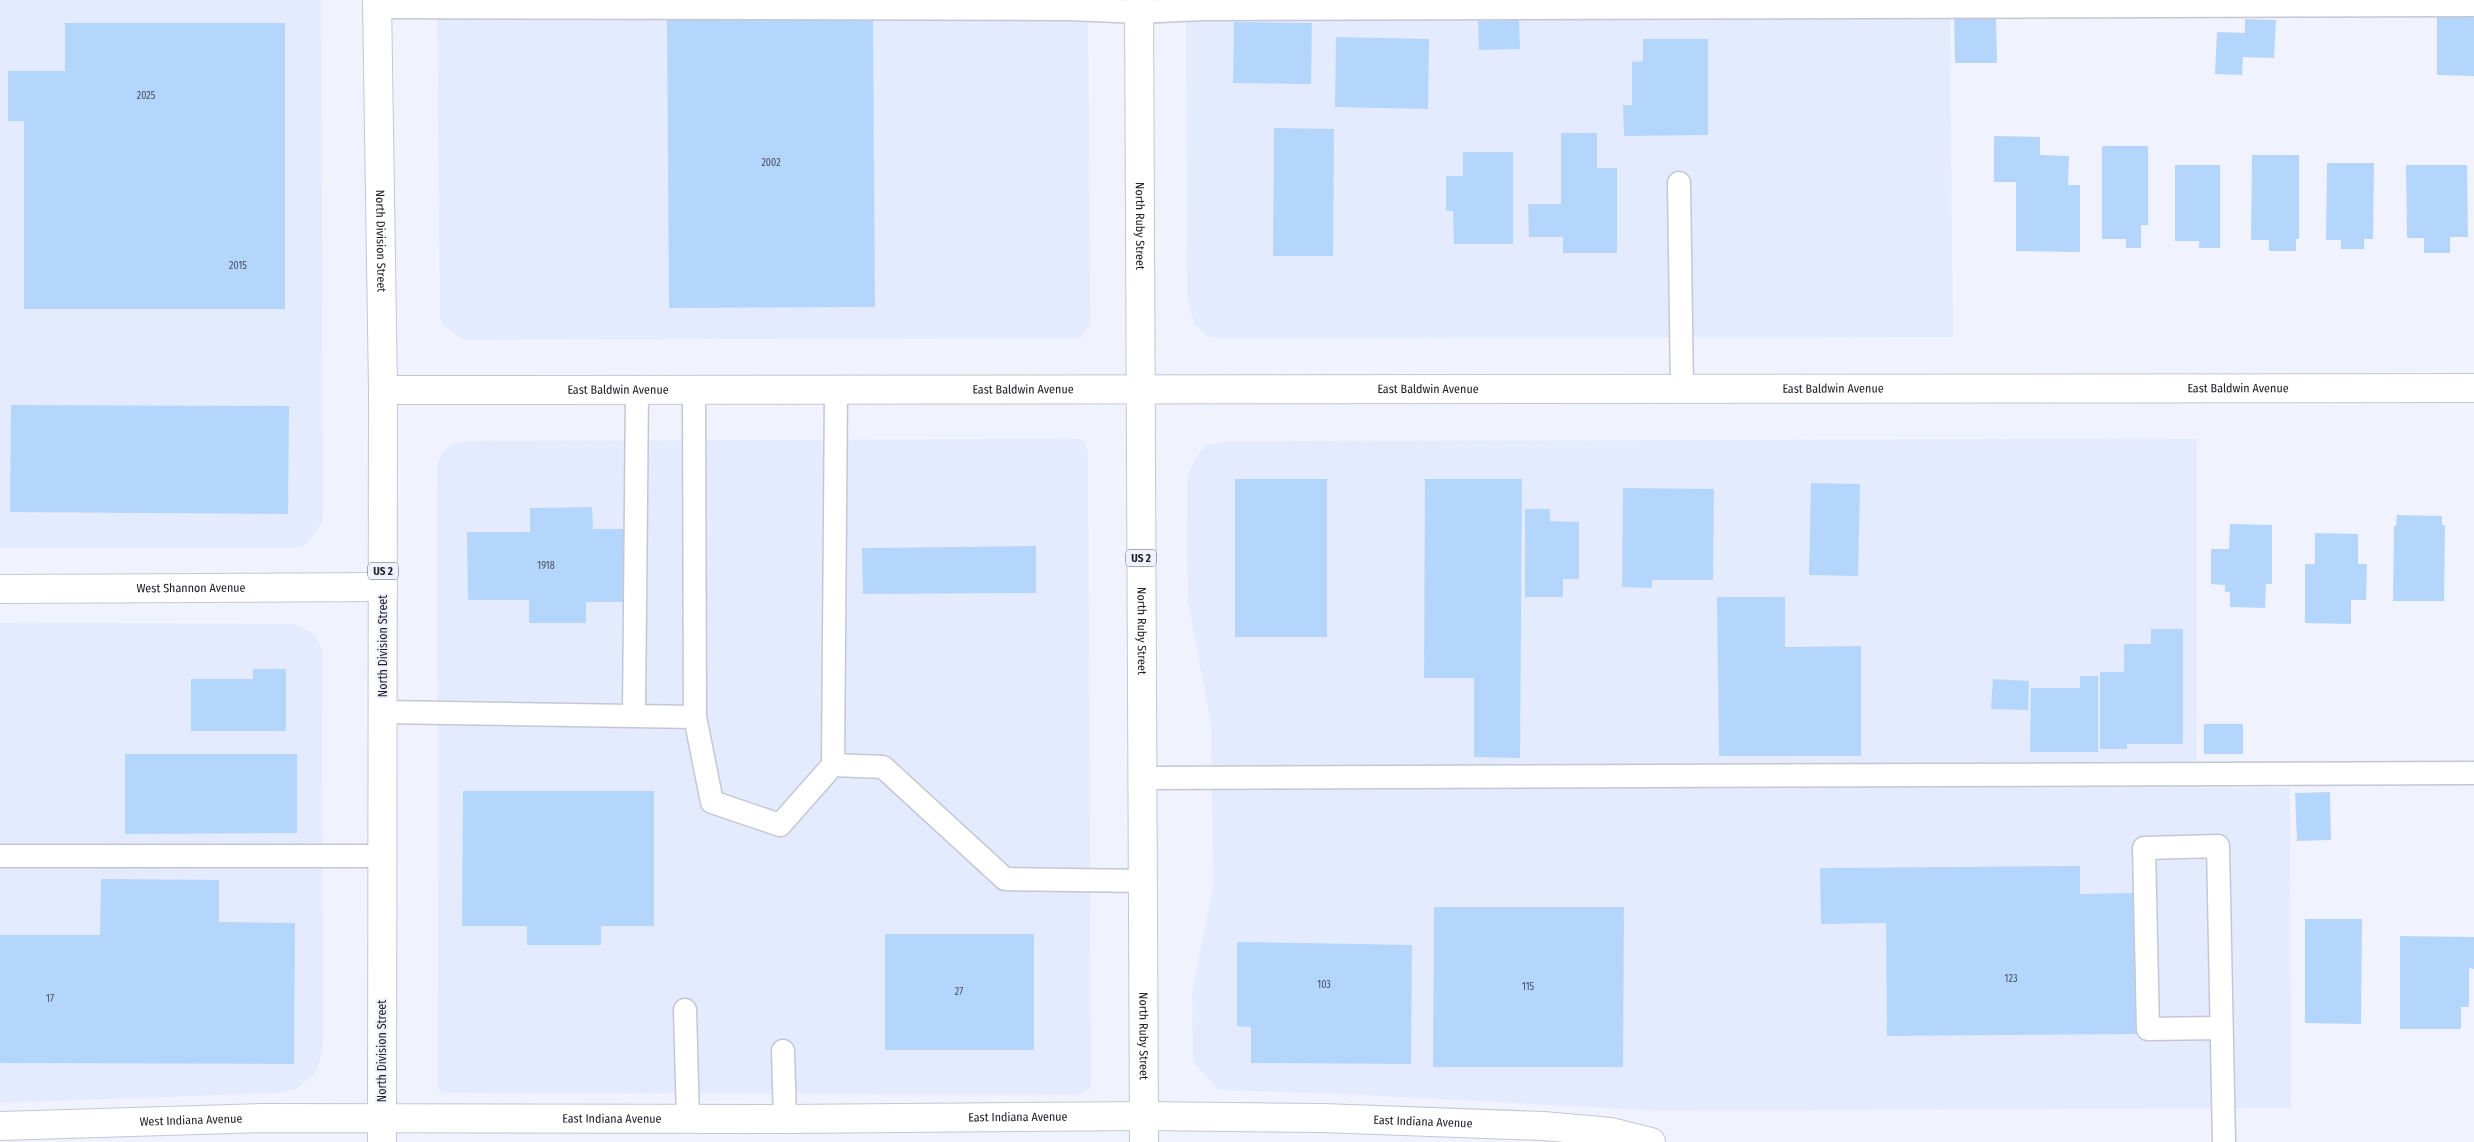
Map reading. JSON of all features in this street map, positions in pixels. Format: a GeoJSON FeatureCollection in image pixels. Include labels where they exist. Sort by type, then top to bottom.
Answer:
{"type":"FeatureCollection","features":[{"type":"Feature","properties":{"kind":"main road","name":"North Division Street"},"geometry":{"type":"LineString","coordinates":[[377,4],[383,390],[382,1130]]}},
{"type":"Feature","properties":{"kind":"main road","name":"North Ruby Street"},"geometry":{"type":"LineString","coordinates":[[1139,6],[1144,1129]]}},
{"type":"Feature","properties":{"kind":"main road","name":"East Baldwin Avenue"},"geometry":{"type":"LineString","coordinates":[[383,390],[2474,388]]}},
{"type":"Feature","properties":{"kind":"main road","name":"West Shannon Avenue"},"geometry":{"type":"LineString","coordinates":[[0,589],[383,587]]}},
{"type":"Feature","properties":{"kind":"main road","name":"West Indiana Avenue"},"geometry":{"type":"LineString","coordinates":[[0,1126],[263,1118],[382,1130]]}},
{"type":"Feature","properties":{"kind":"main road","name":"East Indiana Avenue"},"geometry":{"type":"LineString","coordinates":[[382,1130],[688,1118],[784,1118],[1144,1129],[1322,1118],[1543,1126],[1611,1132],[1651,1142]]}},
{"type":"Feature","properties":{"kind":"lane"},"geometry":{"type":"LineString","coordinates":[[377,4],[1071,9],[1139,6],[1200,9],[2474,5]]}},
{"type":"Feature","properties":{"kind":"lane"},"geometry":{"type":"LineString","coordinates":[[1679,183],[1682,390]]}},
{"type":"Feature","properties":{"kind":"lane"},"geometry":{"type":"LineString","coordinates":[[634,714],[637,390]]}},
{"type":"Feature","properties":{"kind":"lane"},"geometry":{"type":"LineString","coordinates":[[694,390],[695,716],[712,802],[780,824],[833,765],[836,390]]}},
{"type":"Feature","properties":{"kind":"lane"},"geometry":{"type":"LineString","coordinates":[[383,712],[695,716]]}},
{"type":"Feature","properties":{"kind":"lane"},"geometry":{"type":"LineString","coordinates":[[833,765],[883,767],[1005,879],[1143,881]]}},
{"type":"Feature","properties":{"kind":"lane"},"geometry":{"type":"LineString","coordinates":[[1143,778],[2474,773]]}},
{"type":"Feature","properties":{"kind":"lane"},"geometry":{"type":"LineString","coordinates":[[2221,1028],[2148,1029],[2144,848],[2218,846],[2224,1142]]}},
{"type":"Feature","properties":{"kind":"lane"},"geometry":{"type":"LineString","coordinates":[[0,856],[382,856]]}},
{"type":"Feature","properties":{"kind":"lane"},"geometry":{"type":"LineString","coordinates":[[686,1010],[688,1118]]}},
{"type":"Feature","properties":{"kind":"lane"},"geometry":{"type":"LineString","coordinates":[[783,1051],[784,1118]]}},
{"type":"Feature","properties":{"kind":"shaded area"},"geometry":{"type":"Polygon","coordinates":[[[0,0],[321,0],[323,521],[312,539],[300,548],[0,548],[0,0]]]}},
{"type":"Feature","properties":{"kind":"shaded area"},"geometry":{"type":"Polygon","coordinates":[[[437,0],[1088,0],[1090,326],[1080,338],[465,340],[446,328],[440,319],[437,0]]]}},
{"type":"Feature","properties":{"kind":"shaded area"},"geometry":{"type":"Polygon","coordinates":[[[1186,0],[1950,13],[1953,337],[1218,338],[1207,336],[1194,324],[1187,296],[1186,0]]]}},
{"type":"Feature","properties":{"kind":"shaded area"},"geometry":{"type":"Polygon","coordinates":[[[1080,439],[1084,441],[1088,453],[1091,1088],[1077,1095],[443,1093],[438,1089],[437,465],[441,454],[451,445],[466,441],[1080,439]]]}},
{"type":"Feature","properties":{"kind":"shaded area"},"geometry":{"type":"Polygon","coordinates":[[[2197,439],[2197,787],[2290,788],[2291,1108],[1658,1111],[1363,1095],[1219,1090],[1193,1062],[1192,992],[1213,887],[1211,724],[1188,601],[1187,477],[1197,456],[1205,446],[1225,441],[2197,439]]]}},
{"type":"Feature","properties":{"kind":"shaded area"},"geometry":{"type":"Polygon","coordinates":[[[0,623],[294,624],[314,634],[322,648],[323,1048],[316,1072],[298,1088],[280,1093],[0,1103],[0,623]]]}},
{"type":"Feature","properties":{"kind":"building"},"geometry":{"type":"Polygon","coordinates":[[[1996,15],[1997,63],[1955,63],[1954,16],[1996,15]]]}},
{"type":"Feature","properties":{"kind":"building"},"geometry":{"type":"Polygon","coordinates":[[[2437,16],[2474,17],[2474,76],[2437,75],[2437,16]]]}},
{"type":"Feature","properties":{"kind":"building"},"geometry":{"type":"Polygon","coordinates":[[[873,18],[875,307],[669,308],[667,19],[873,18]]]}},
{"type":"Feature","properties":{"kind":"building"},"geometry":{"type":"Polygon","coordinates":[[[2245,19],[2276,20],[2274,58],[2243,57],[2242,75],[2215,74],[2217,32],[2245,33],[2245,19]]]}},
{"type":"Feature","properties":{"kind":"building"},"geometry":{"type":"Polygon","coordinates":[[[1519,20],[1520,49],[1479,50],[1478,21],[1519,20]]]}},
{"type":"Feature","properties":{"kind":"building"},"geometry":{"type":"Polygon","coordinates":[[[1234,22],[1312,23],[1311,84],[1233,83],[1234,22]]]}},
{"type":"Feature","properties":{"kind":"building"},"geometry":{"type":"Polygon","coordinates":[[[65,23],[285,23],[285,309],[24,309],[24,121],[8,121],[8,71],[65,71],[65,23]]]}},
{"type":"Feature","properties":{"kind":"building"},"geometry":{"type":"Polygon","coordinates":[[[1336,37],[1429,39],[1428,109],[1335,107],[1336,37]]]}},
{"type":"Feature","properties":{"kind":"building"},"geometry":{"type":"Polygon","coordinates":[[[1643,39],[1708,39],[1708,135],[1624,136],[1623,105],[1632,105],[1632,62],[1643,61],[1643,39]]]}},
{"type":"Feature","properties":{"kind":"building"},"geometry":{"type":"Polygon","coordinates":[[[1274,128],[1334,129],[1333,256],[1273,256],[1274,128]]]}},
{"type":"Feature","properties":{"kind":"building"},"geometry":{"type":"Polygon","coordinates":[[[1561,133],[1597,133],[1597,168],[1617,168],[1617,253],[1563,253],[1563,237],[1529,237],[1528,204],[1561,204],[1561,133]]]}},
{"type":"Feature","properties":{"kind":"building"},"geometry":{"type":"Polygon","coordinates":[[[1994,136],[2040,137],[2040,155],[2069,156],[2068,185],[2080,185],[2080,252],[2016,251],[2016,182],[1994,182],[1994,136]]]}},
{"type":"Feature","properties":{"kind":"building"},"geometry":{"type":"Polygon","coordinates":[[[2102,146],[2148,146],[2148,225],[2141,225],[2141,248],[2126,248],[2126,239],[2102,239],[2102,146]]]}},
{"type":"Feature","properties":{"kind":"building"},"geometry":{"type":"Polygon","coordinates":[[[1463,152],[1513,152],[1513,244],[1454,244],[1453,211],[1446,211],[1446,176],[1463,176],[1463,152]]]}},
{"type":"Feature","properties":{"kind":"building"},"geometry":{"type":"Polygon","coordinates":[[[2252,155],[2299,155],[2299,239],[2296,239],[2296,251],[2269,251],[2269,240],[2251,240],[2252,155]]]}},
{"type":"Feature","properties":{"kind":"building"},"geometry":{"type":"Polygon","coordinates":[[[2327,163],[2374,163],[2373,239],[2364,239],[2364,249],[2341,249],[2341,240],[2326,240],[2327,163]]]}},
{"type":"Feature","properties":{"kind":"building"},"geometry":{"type":"Polygon","coordinates":[[[2175,165],[2220,165],[2220,248],[2199,248],[2199,241],[2175,241],[2175,165]]]}},
{"type":"Feature","properties":{"kind":"building"},"geometry":{"type":"Polygon","coordinates":[[[2406,165],[2467,165],[2468,237],[2450,237],[2450,253],[2424,253],[2424,238],[2407,238],[2406,165]]]}},
{"type":"Feature","properties":{"kind":"building"},"geometry":{"type":"Polygon","coordinates":[[[11,405],[289,406],[288,514],[10,512],[11,405]]]}},
{"type":"Feature","properties":{"kind":"building"},"geometry":{"type":"Polygon","coordinates":[[[1235,479],[1327,479],[1327,637],[1235,637],[1235,479]]]}},
{"type":"Feature","properties":{"kind":"building"},"geometry":{"type":"Polygon","coordinates":[[[1425,479],[1522,479],[1520,758],[1474,757],[1474,678],[1424,678],[1425,479]]]}},
{"type":"Feature","properties":{"kind":"building"},"geometry":{"type":"Polygon","coordinates":[[[1811,483],[1860,484],[1858,576],[1809,575],[1811,483]]]}},
{"type":"Feature","properties":{"kind":"building"},"geometry":{"type":"Polygon","coordinates":[[[1623,488],[1714,489],[1713,580],[1652,580],[1652,588],[1622,587],[1623,488]]]}},
{"type":"Feature","properties":{"kind":"building"},"geometry":{"type":"Polygon","coordinates":[[[592,507],[593,529],[624,529],[624,602],[586,602],[586,623],[529,623],[529,600],[468,600],[467,532],[530,532],[530,508],[592,507]]]}},
{"type":"Feature","properties":{"kind":"building"},"geometry":{"type":"Polygon","coordinates":[[[1525,509],[1550,509],[1550,521],[1579,522],[1579,579],[1563,579],[1563,597],[1525,597],[1525,509]]]}},
{"type":"Feature","properties":{"kind":"building"},"geometry":{"type":"Polygon","coordinates":[[[2397,515],[2442,516],[2442,525],[2445,525],[2444,601],[2393,601],[2394,526],[2396,526],[2397,515]]]}},
{"type":"Feature","properties":{"kind":"building"},"geometry":{"type":"Polygon","coordinates":[[[2230,524],[2272,525],[2272,584],[2266,584],[2265,608],[2230,607],[2230,592],[2225,592],[2225,585],[2211,584],[2211,549],[2229,549],[2230,524]]]}},
{"type":"Feature","properties":{"kind":"building"},"geometry":{"type":"Polygon","coordinates":[[[2315,533],[2358,534],[2358,564],[2367,564],[2366,600],[2351,600],[2351,624],[2305,623],[2305,564],[2315,564],[2315,533]]]}},
{"type":"Feature","properties":{"kind":"building"},"geometry":{"type":"Polygon","coordinates":[[[1036,546],[1036,593],[863,594],[862,548],[1036,546]]]}},
{"type":"Feature","properties":{"kind":"building"},"geometry":{"type":"Polygon","coordinates":[[[1717,597],[1785,597],[1785,647],[1861,646],[1861,756],[1719,756],[1717,597]]]}},
{"type":"Feature","properties":{"kind":"building"},"geometry":{"type":"Polygon","coordinates":[[[2151,629],[2183,629],[2183,744],[2127,744],[2127,749],[2100,749],[2100,672],[2124,672],[2124,644],[2151,644],[2151,629]]]}},
{"type":"Feature","properties":{"kind":"building"},"geometry":{"type":"Polygon","coordinates":[[[253,669],[286,669],[286,731],[191,731],[191,679],[253,679],[253,669]]]}},
{"type":"Feature","properties":{"kind":"building"},"geometry":{"type":"Polygon","coordinates":[[[2080,676],[2098,676],[2098,752],[2030,752],[2031,688],[2080,688],[2080,676]]]}},
{"type":"Feature","properties":{"kind":"building"},"geometry":{"type":"Polygon","coordinates":[[[1993,679],[2029,681],[2028,710],[1991,709],[1993,679]]]}},
{"type":"Feature","properties":{"kind":"building"},"geometry":{"type":"Polygon","coordinates":[[[2204,724],[2243,724],[2243,754],[2204,754],[2204,724]]]}},
{"type":"Feature","properties":{"kind":"building"},"geometry":{"type":"Polygon","coordinates":[[[125,754],[297,754],[297,833],[125,834],[125,754]]]}},
{"type":"Feature","properties":{"kind":"building"},"geometry":{"type":"Polygon","coordinates":[[[463,791],[654,791],[654,926],[601,926],[601,945],[527,945],[527,926],[462,926],[463,791]]]}},
{"type":"Feature","properties":{"kind":"building"},"geometry":{"type":"Polygon","coordinates":[[[2330,792],[2331,840],[2297,841],[2295,793],[2330,792]]]}},
{"type":"Feature","properties":{"kind":"building"},"geometry":{"type":"Polygon","coordinates":[[[2080,866],[2080,894],[2135,893],[2137,1034],[1887,1036],[1886,923],[1821,924],[1820,868],[2080,866]]]}},
{"type":"Feature","properties":{"kind":"building"},"geometry":{"type":"Polygon","coordinates":[[[101,879],[219,880],[219,922],[295,923],[294,1064],[0,1063],[0,935],[100,935],[101,879]]]}},
{"type":"Feature","properties":{"kind":"building"},"geometry":{"type":"Polygon","coordinates":[[[1434,907],[1624,907],[1623,1067],[1433,1067],[1434,907]]]}},
{"type":"Feature","properties":{"kind":"building"},"geometry":{"type":"Polygon","coordinates":[[[2305,919],[2362,919],[2361,1024],[2305,1023],[2305,919]]]}},
{"type":"Feature","properties":{"kind":"building"},"geometry":{"type":"Polygon","coordinates":[[[885,934],[1034,934],[1034,1050],[885,1050],[885,934]]]}},
{"type":"Feature","properties":{"kind":"building"},"geometry":{"type":"Polygon","coordinates":[[[2400,936],[2474,937],[2474,969],[2469,968],[2469,1007],[2461,1007],[2461,1029],[2400,1029],[2400,936]]]}},
{"type":"Feature","properties":{"kind":"building"},"geometry":{"type":"Polygon","coordinates":[[[1237,942],[1412,945],[1411,1064],[1251,1063],[1251,1027],[1237,1026],[1237,942]]]}}]}
